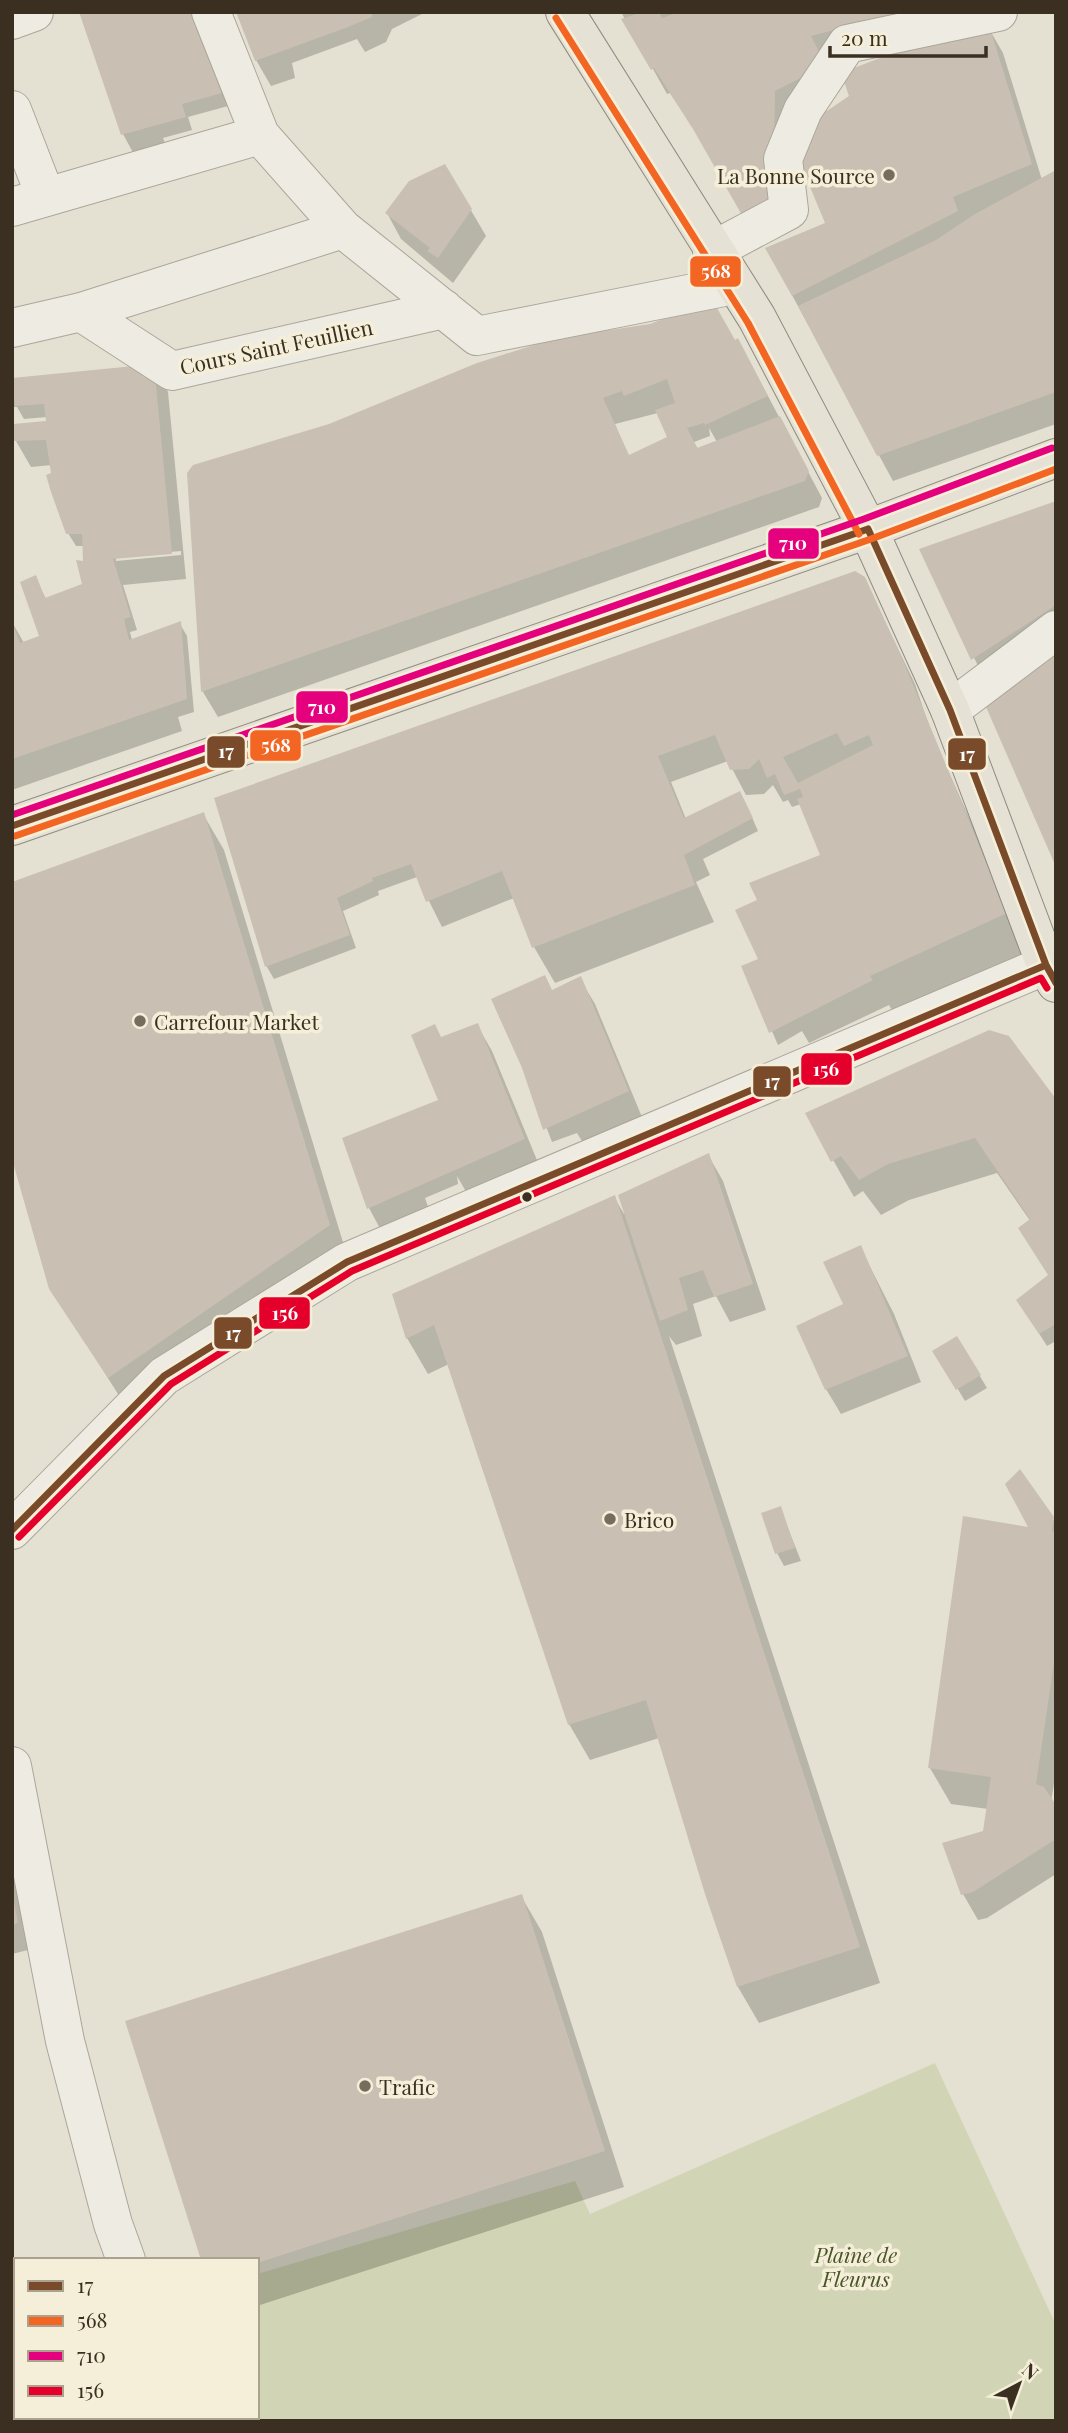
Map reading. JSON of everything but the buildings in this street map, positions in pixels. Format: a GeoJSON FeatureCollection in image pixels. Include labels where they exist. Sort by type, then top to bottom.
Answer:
{"type":"FeatureCollection","features":[{"type":"Feature","properties":{"kind":"main road"},"geometry":{"type":"LineString","coordinates":[[565,12],[712,251],[757,318],[868,529],[950,710],[1051,974]]}},
{"type":"Feature","properties":{"kind":"main road"},"geometry":{"type":"LineString","coordinates":[[12,826],[868,529],[1056,458]]}},
{"type":"Feature","properties":{"kind":"street"},"geometry":{"type":"LineString","coordinates":[[12,20],[34,12]]}},
{"type":"Feature","properties":{"kind":"street"},"geometry":{"type":"LineString","coordinates":[[211,12],[260,135],[343,229],[477,336],[734,285]]}},
{"type":"Feature","properties":{"kind":"street"},"geometry":{"type":"LineString","coordinates":[[712,251],[789,210],[783,159],[803,110],[847,44],[998,12]]}},
{"type":"Feature","properties":{"kind":"street"},"geometry":{"type":"LineString","coordinates":[[12,110],[29,201],[260,135]]}},
{"type":"Feature","properties":{"kind":"street"},"geometry":{"type":"LineString","coordinates":[[12,328],[81,312],[343,229]]}},
{"type":"Feature","properties":{"kind":"street","name":"Cours Saint Feuillien"},"geometry":{"type":"LineString","coordinates":[[81,312],[172,370],[444,309]]}},
{"type":"Feature","properties":{"kind":"street"},"geometry":{"type":"LineString","coordinates":[[950,710],[1056,630]]}},
{"type":"Feature","properties":{"kind":"street"},"geometry":{"type":"LineString","coordinates":[[12,1530],[164,1376],[347,1262],[1051,974]]}},
{"type":"Feature","properties":{"kind":"street"},"geometry":{"type":"LineString","coordinates":[[12,1766],[65,2041],[113,2224],[125,2258]]}},
{"type":"Feature","properties":{"kind":"green space","name":"Plaine de Fleurus"},"geometry":{"type":"Polygon","coordinates":[[[935,2063],[1056,2325],[1056,2421],[118,2421],[259,2419],[259,2273],[575,2181],[590,2214],[935,2063]]]}},
{"type":"Feature","properties":{"kind":"transit line","name":"568"},"geometry":{"type":"LineString","coordinates":[[556,18],[748,323],[859,534]]}},
{"type":"Feature","properties":{"kind":"transit line","name":"710"},"geometry":{"type":"LineString","coordinates":[[12,815],[864,519],[1052,448]]}},
{"type":"Feature","properties":{"kind":"transit line","name":"568"},"geometry":{"type":"LineString","coordinates":[[15,836],[871,539],[1056,469]]}},
{"type":"Feature","properties":{"kind":"transit line","name":"17"},"geometry":{"type":"LineString","coordinates":[[868,529],[950,710],[1046,965],[1056,983]]}},
{"type":"Feature","properties":{"kind":"transit line","name":"17"},"geometry":{"type":"LineString","coordinates":[[12,826],[868,529]]}},
{"type":"Feature","properties":{"kind":"transit line","name":"17"},"geometry":{"type":"LineString","coordinates":[[12,1530],[164,1376],[347,1262],[1046,965]]}},
{"type":"Feature","properties":{"kind":"transit line","name":"156"},"geometry":{"type":"LineString","coordinates":[[19,1537],[171,1384],[352,1271],[1041,978],[1047,988]]}},
{"type":"Feature","properties":{"kind":"place","name":"La Bonne Source"},"geometry":{"type":"Point","coordinates":[889,175]}},
{"type":"Feature","properties":{"kind":"place","name":"Carrefour Market"},"geometry":{"type":"Point","coordinates":[140,1021]}},
{"type":"Feature","properties":{"kind":"place","name":"Brico"},"geometry":{"type":"Point","coordinates":[610,1519]}},
{"type":"Feature","properties":{"kind":"place","name":"Trafic"},"geometry":{"type":"Point","coordinates":[365,2086]}}]}
